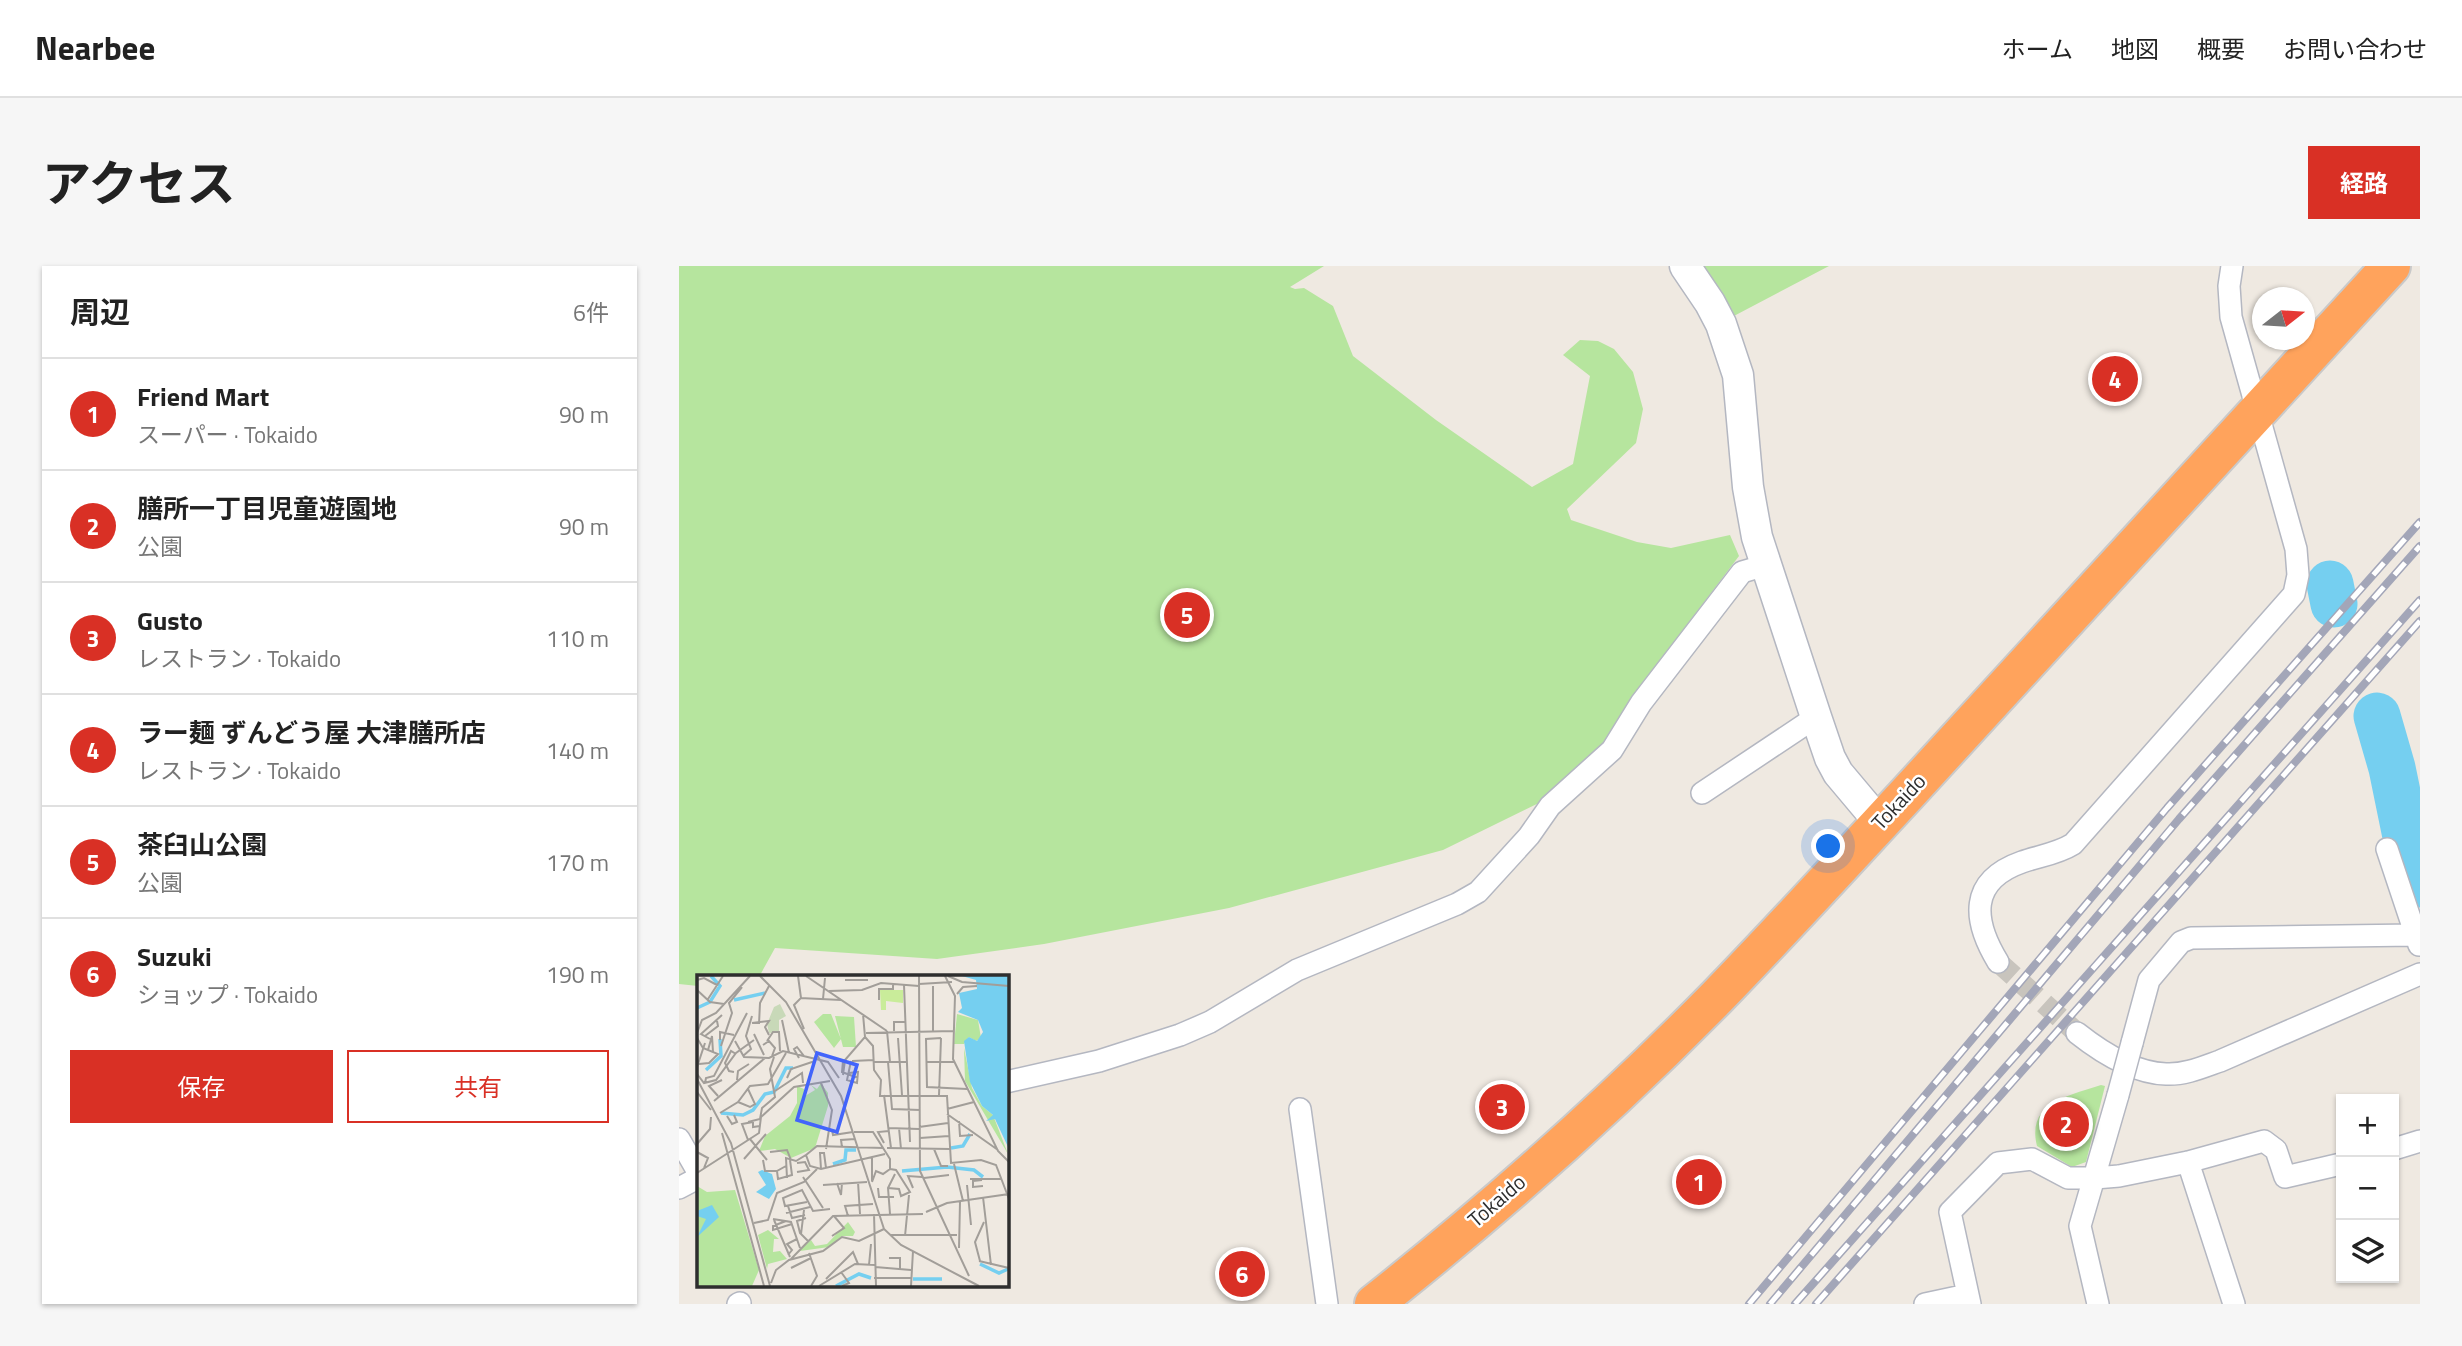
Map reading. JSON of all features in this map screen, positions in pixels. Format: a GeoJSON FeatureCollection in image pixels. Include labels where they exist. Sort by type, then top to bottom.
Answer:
{"type":"FeatureCollection","features":[{"type":"Feature","properties":{"kind":"highway","name":"Tokaido"},"geometry":{"type":"LineString","coordinates":[[1374,1304],[1426,1263],[1526,1176],[1716,998],[2391,266]]}},
{"type":"Feature","properties":{"kind":"street"},"geometry":{"type":"LineString","coordinates":[[1685,266],[1721,324],[1738,376],[1748,487],[1757,537],[1830,758],[1838,773],[1880,823]]}},
{"type":"Feature","properties":{"kind":"street"},"geometry":{"type":"LineString","coordinates":[[1998,962],[1985,941],[1979,921],[1980,901],[1990,883],[2003,870],[2021,862],[2061,852],[2073,844],[2294,594],[2298,575],[2296,550],[2231,317],[2229,286],[2232,266]]}},
{"type":"Feature","properties":{"kind":"street"},"geometry":{"type":"LineString","coordinates":[[1008,1082],[1099,1061],[1180,1035],[1210,1021],[1297,970],[1457,904],[1478,892],[1529,836],[1550,806],[1612,750],[1641,703],[1742,572],[1766,565]]}},
{"type":"Feature","properties":{"kind":"street"},"geometry":{"type":"LineString","coordinates":[[1702,793],[1816,717]]}},
{"type":"Feature","properties":{"kind":"street"},"geometry":{"type":"LineString","coordinates":[[2098,1304],[2080,1226],[2150,980],[2181,942],[2191,938],[2417,941],[2387,849]]}},
{"type":"Feature","properties":{"kind":"street"},"geometry":{"type":"LineString","coordinates":[[2077,1033],[2105,1055],[2143,1069],[2165,1074],[2192,1071],[2420,974]]}},
{"type":"Feature","properties":{"kind":"street"},"geometry":{"type":"LineString","coordinates":[[1300,1109],[1327,1304]]}},
{"type":"Feature","properties":{"kind":"street"},"geometry":{"type":"LineString","coordinates":[[679,1139],[697,1170]]}},
{"type":"Feature","properties":{"kind":"street"},"geometry":{"type":"LineString","coordinates":[[1925,1304],[1968,1299],[1950,1212],[1998,1163],[2032,1159],[2068,1178],[2095,1178],[2188,1162],[2263,1141],[2277,1150],[2285,1177],[2336,1165]]}},
{"type":"Feature","properties":{"kind":"street"},"geometry":{"type":"LineString","coordinates":[[2399,1147],[2420,1141]]}},
{"type":"Feature","properties":{"kind":"street"},"geometry":{"type":"LineString","coordinates":[[2188,1162],[2234,1304]]}},
{"type":"Feature","properties":{"kind":"street"},"geometry":{"type":"LineString","coordinates":[[679,1188],[697,1179]]}},
{"type":"Feature","properties":{"kind":"green space"},"geometry":{"type":"Polygon","coordinates":[[[679,266],[1324,266],[1290,287],[1304,288],[1333,306],[1353,356],[1436,420],[1532,487],[1573,464],[1590,376],[1563,355],[1580,340],[1598,341],[1614,349],[1633,372],[1643,409],[1636,443],[1567,509],[1571,520],[1637,542],[1671,548],[1730,535],[1739,556],[1650,674],[1609,744],[1545,800],[1443,850],[1229,908],[1044,944],[937,959],[775,948],[760,975],[697,975],[697,986],[679,984],[679,266]]]}},
{"type":"Feature","properties":{"kind":"green space"},"geometry":{"type":"Polygon","coordinates":[[[1701,266],[1829,266],[1732,317],[1721,293],[1701,266]]]}},
{"type":"Feature","properties":{"kind":"green space"},"geometry":{"type":"Polygon","coordinates":[[[2105,1086],[2086,1162],[2072,1167],[2037,1146],[2035,1131],[2044,1110],[2064,1098],[2105,1086]]]}},
{"type":"Feature","properties":{"kind":"waterway"},"geometry":{"type":"LineString","coordinates":[[2330,584],[2334,604]]}},
{"type":"Feature","properties":{"kind":"waterway"},"geometry":{"type":"LineString","coordinates":[[2377,716],[2392,768],[2410,856],[2420,884]]}},
{"type":"Feature","properties":{"kind":"tunnel"},"geometry":{"type":"LineString","coordinates":[[1998,962],[2077,1033]]}},
{"type":"Feature","properties":{"kind":"railway"},"geometry":{"type":"LineString","coordinates":[[1749,1304],[2167,808],[2420,522]]}},
{"type":"Feature","properties":{"kind":"railway"},"geometry":{"type":"LineString","coordinates":[[1770,1304],[2179,819],[2420,546]]}},
{"type":"Feature","properties":{"kind":"railway"},"geometry":{"type":"LineString","coordinates":[[1795,1304],[2420,600]]}},
{"type":"Feature","properties":{"kind":"railway"},"geometry":{"type":"LineString","coordinates":[[1816,1304],[2420,621]]}},
{"type":"Feature","properties":{"kind":"place","name":"ラー麺 ずんどう屋 大津膳所店"},"geometry":{"type":"Point","coordinates":[2115,379]}},
{"type":"Feature","properties":{"kind":"place","name":"茶臼山公園"},"geometry":{"type":"Point","coordinates":[1187,615]}},
{"type":"Feature","properties":{"kind":"place","name":"Gusto"},"geometry":{"type":"Point","coordinates":[1502,1107]}},
{"type":"Feature","properties":{"kind":"place","name":"膳所一丁目児童遊園地"},"geometry":{"type":"Point","coordinates":[2066,1124]}},
{"type":"Feature","properties":{"kind":"place","name":"Friend Mart"},"geometry":{"type":"Point","coordinates":[1699,1182]}},
{"type":"Feature","properties":{"kind":"place","name":"Suzuki"},"geometry":{"type":"Point","coordinates":[1242,1274]}}]}
